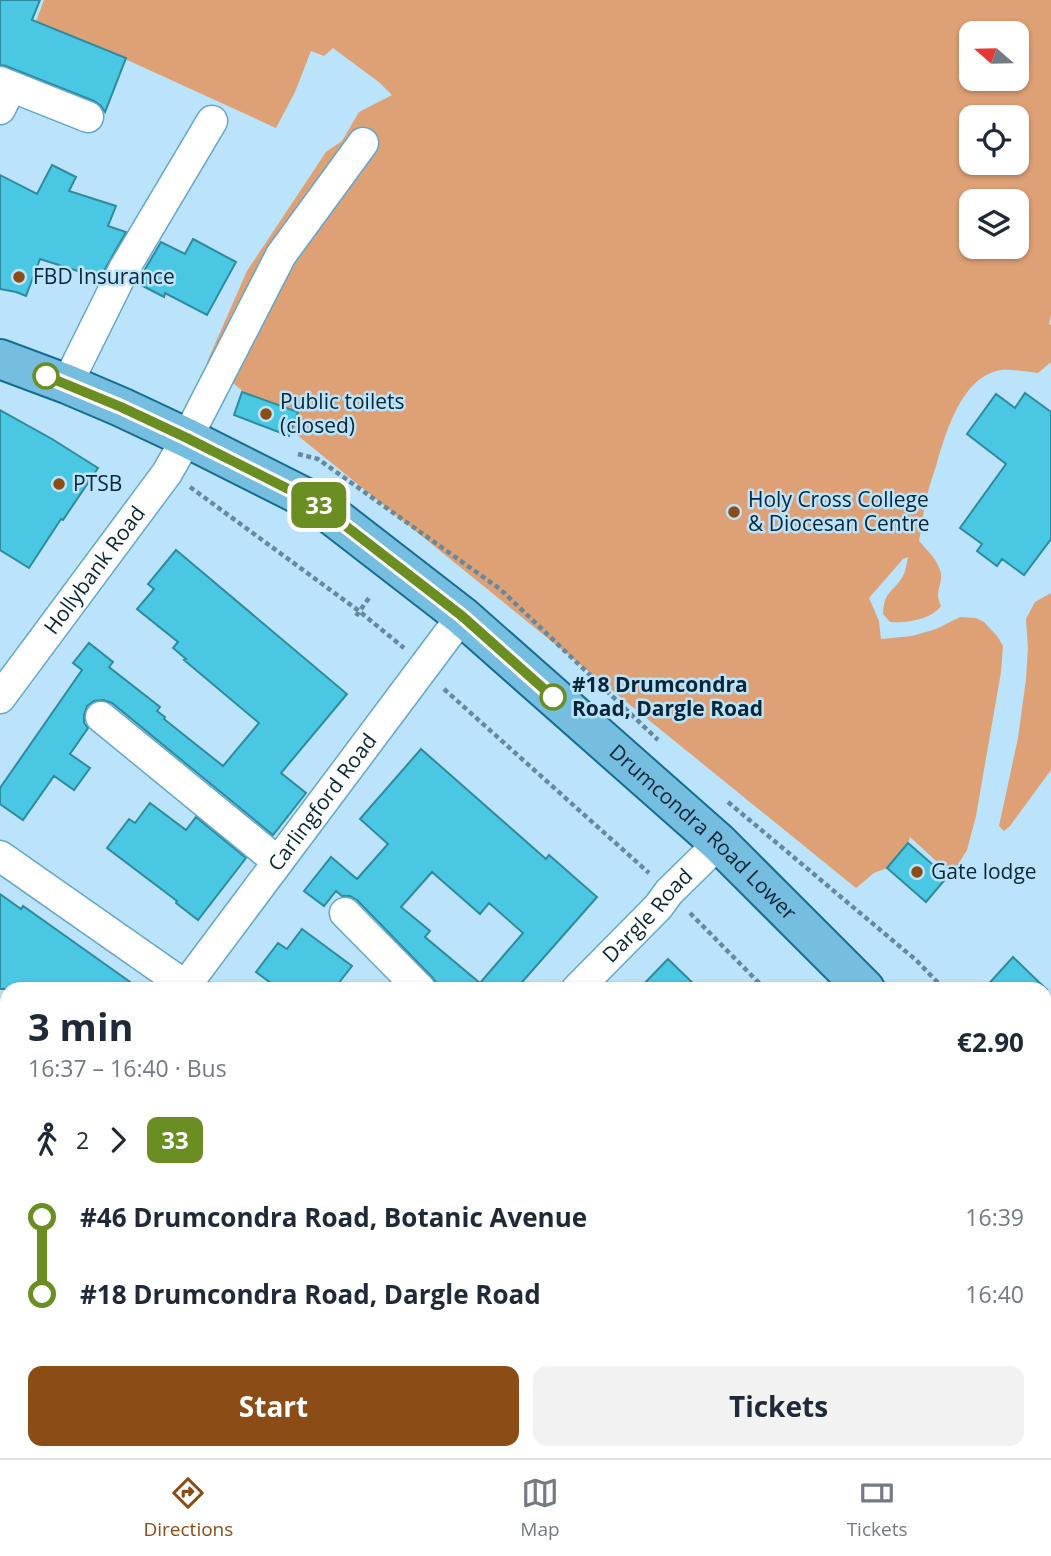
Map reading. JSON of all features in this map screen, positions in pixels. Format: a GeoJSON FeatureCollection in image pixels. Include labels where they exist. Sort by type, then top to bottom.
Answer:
{"type":"FeatureCollection","features":[{"type":"Feature","properties":{"kind":"main road","name":"Drumcondra Road Lower"},"geometry":{"type":"LineString","coordinates":[[0,359],[67,384],[187,438],[316,503],[462,616],[719,843],[858,982]]}},
{"type":"Feature","properties":{"kind":"street"},"geometry":{"type":"LineString","coordinates":[[4,93],[88,117]]}},
{"type":"Feature","properties":{"kind":"street"},"geometry":{"type":"LineString","coordinates":[[67,384],[124,269],[212,121]]}},
{"type":"Feature","properties":{"kind":"street","name":"Hollybank Road"},"geometry":{"type":"LineString","coordinates":[[0,698],[167,472],[281,255],[363,143]]}},
{"type":"Feature","properties":{"kind":"street","name":"Carlingford Road"},"geometry":{"type":"LineString","coordinates":[[190,982],[277,861],[462,616]]}},
{"type":"Feature","properties":{"kind":"street"},"geometry":{"type":"LineString","coordinates":[[101,717],[277,861]]}},
{"type":"Feature","properties":{"kind":"street","name":"Dargle Road"},"geometry":{"type":"LineString","coordinates":[[584,982],[719,843]]}},
{"type":"Feature","properties":{"kind":"street"},"geometry":{"type":"LineString","coordinates":[[0,856],[178,982]]}},
{"type":"Feature","properties":{"kind":"street"},"geometry":{"type":"LineString","coordinates":[[345,913],[412,982]]}},
{"type":"Feature","properties":{"kind":"path"},"geometry":{"type":"LineString","coordinates":[[167,472],[409,652],[440,685],[669,892],[758,982]]}},
{"type":"Feature","properties":{"kind":"path"},"geometry":{"type":"LineString","coordinates":[[357,614],[369,598]]}},
{"type":"Feature","properties":{"kind":"shaded area","name":"Holy Cross College & Diocesan Centre"},"geometry":{"type":"Polygon","coordinates":[[[44,0],[1051,0],[1051,362],[1038,373],[1001,370],[987,374],[966,394],[951,422],[927,495],[919,541],[940,569],[938,597],[941,606],[931,615],[911,621],[890,622],[883,614],[885,600],[901,580],[908,557],[903,559],[869,598],[879,621],[881,639],[912,636],[936,629],[960,617],[976,618],[984,622],[1003,646],[1001,672],[976,816],[967,850],[957,866],[946,870],[910,837],[887,868],[874,873],[856,888],[207,362],[247,271],[326,152],[342,141],[359,112],[392,95],[333,48],[324,56],[311,51],[295,92],[276,128],[125,59],[35,24],[44,0]]]}},
{"type":"Feature","properties":{"kind":"shaded area"},"geometry":{"type":"Polygon","coordinates":[[[1051,593],[1051,770],[1004,831],[999,826],[1018,738],[1026,679],[1026,619],[1035,602],[1051,593]]]}},
{"type":"Feature","properties":{"kind":"building"},"geometry":{"type":"Polygon","coordinates":[[[0,0],[40,0],[32,20],[126,58],[105,112],[94,101],[0,65],[0,0]]]}},
{"type":"Feature","properties":{"kind":"building"},"geometry":{"type":"Polygon","coordinates":[[[52,165],[76,177],[69,191],[116,206],[108,226],[126,232],[100,278],[40,259],[26,296],[0,289],[0,175],[37,194],[52,165]]]}},
{"type":"Feature","properties":{"kind":"building"},"geometry":{"type":"Polygon","coordinates":[[[193,239],[236,262],[207,315],[165,293],[164,297],[137,283],[161,242],[185,254],[193,239]]]}},
{"type":"Feature","properties":{"kind":"building","name":"Public toilets (closed)"},"geometry":{"type":"Polygon","coordinates":[[[242,392],[298,412],[289,436],[234,415],[242,392]]]}},
{"type":"Feature","properties":{"kind":"building"},"geometry":{"type":"Polygon","coordinates":[[[1025,393],[1051,412],[1051,539],[1024,575],[1002,559],[997,566],[977,551],[982,544],[960,528],[1006,464],[967,434],[996,394],[1015,408],[1025,393]]]}},
{"type":"Feature","properties":{"kind":"building"},"geometry":{"type":"Polygon","coordinates":[[[0,410],[98,468],[29,568],[0,550],[0,410]]]}},
{"type":"Feature","properties":{"kind":"building"},"geometry":{"type":"Polygon","coordinates":[[[176,550],[347,694],[281,773],[306,793],[273,835],[112,703],[103,700],[94,701],[87,706],[84,723],[88,728],[70,754],[90,768],[74,790],[54,776],[23,820],[0,804],[0,788],[82,670],[73,663],[89,643],[113,662],[109,667],[160,707],[157,711],[164,719],[223,766],[259,723],[184,660],[186,659],[173,648],[178,642],[137,609],[154,589],[148,584],[176,550]]]}},
{"type":"Feature","properties":{"kind":"building"},"geometry":{"type":"Polygon","coordinates":[[[421,749],[546,859],[549,855],[597,897],[522,982],[481,982],[523,933],[489,903],[480,914],[432,872],[401,907],[430,931],[425,937],[479,982],[436,982],[357,900],[342,896],[336,891],[324,906],[304,891],[331,857],[357,879],[388,844],[360,819],[421,749]]]}},
{"type":"Feature","properties":{"kind":"building"},"geometry":{"type":"Polygon","coordinates":[[[150,803],[186,830],[196,817],[246,858],[198,920],[107,848],[129,819],[135,823],[150,803]]]}},
{"type":"Feature","properties":{"kind":"building","name":"Gate lodge"},"geometry":{"type":"Polygon","coordinates":[[[908,843],[947,877],[926,902],[887,868],[908,843]]]}},
{"type":"Feature","properties":{"kind":"building"},"geometry":{"type":"Polygon","coordinates":[[[0,894],[21,909],[23,906],[130,982],[0,982],[0,894]]]}},
{"type":"Feature","properties":{"kind":"building"},"geometry":{"type":"Polygon","coordinates":[[[302,929],[352,966],[339,982],[270,982],[256,972],[278,943],[287,949],[302,929]]]}},
{"type":"Feature","properties":{"kind":"building"},"geometry":{"type":"Polygon","coordinates":[[[1013,957],[1039,982],[990,982],[1013,957]]]}},
{"type":"Feature","properties":{"kind":"building"},"geometry":{"type":"Polygon","coordinates":[[[668,959],[692,982],[646,982],[668,959]]]}},
{"type":"Feature","properties":{"kind":"bus line","name":"33"},"geometry":{"type":"LineString","coordinates":[[46,376],[187,438],[316,503],[462,616],[553,697]]}},
{"type":"Feature","properties":{"kind":"place","name":"FBD Insurance"},"geometry":{"type":"Point","coordinates":[19,277]}},
{"type":"Feature","properties":{"kind":"place","name":"Public toilets (closed)"},"geometry":{"type":"Point","coordinates":[266,414]}},
{"type":"Feature","properties":{"kind":"place","name":"PTSB"},"geometry":{"type":"Point","coordinates":[59,484]}},
{"type":"Feature","properties":{"kind":"place","name":"Holy Cross College & Diocesan Centre"},"geometry":{"type":"Point","coordinates":[734,512]}},
{"type":"Feature","properties":{"kind":"place","name":"#18 Drumcondra Road, Dargle Road"},"geometry":{"type":"Point","coordinates":[553,697]}},
{"type":"Feature","properties":{"kind":"place","name":"Gate lodge"},"geometry":{"type":"Point","coordinates":[917,872]}}]}
